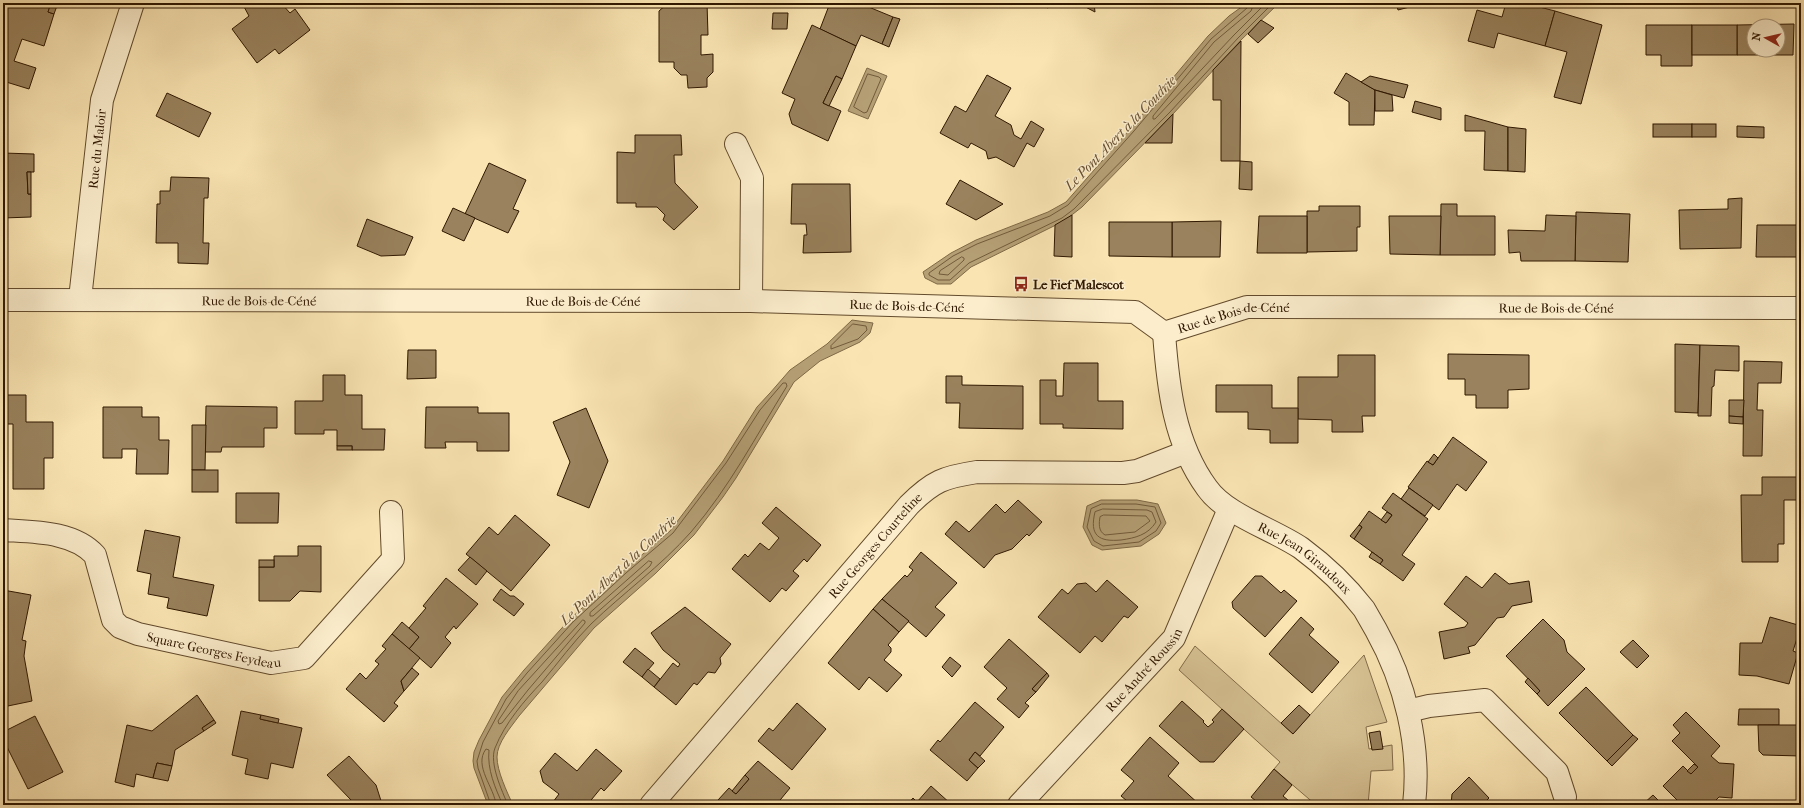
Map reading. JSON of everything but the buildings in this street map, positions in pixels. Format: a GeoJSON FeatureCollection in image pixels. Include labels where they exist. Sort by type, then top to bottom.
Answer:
{"type":"FeatureCollection","features":[{"type":"Feature","properties":{"kind":"street","name":"Rue du Maloir"},"geometry":{"type":"LineString","coordinates":[[80,299],[102,100],[133,3]]}},
{"type":"Feature","properties":{"kind":"street"},"geometry":{"type":"LineString","coordinates":[[736,144],[752,178],[751,301]]}},
{"type":"Feature","properties":{"kind":"street","name":"Rue de Bois-de-Céné"},"geometry":{"type":"LineString","coordinates":[[3,300],[751,301],[1135,312],[1164,333],[1247,307],[1801,308]]}},
{"type":"Feature","properties":{"kind":"street","name":"Rue Jean Giraudoux"},"geometry":{"type":"LineString","coordinates":[[1164,333],[1168,383],[1172,404],[1186,452],[1208,490],[1218,501],[1229,509],[1280,535],[1301,549],[1343,585],[1364,610],[1388,652],[1408,711],[1414,749],[1416,790],[1414,805]]}},
{"type":"Feature","properties":{"kind":"street","name":"Rue Georges Courteline"},"geometry":{"type":"LineString","coordinates":[[652,805],[909,505],[926,489],[956,475],[977,472],[1123,473],[1137,471],[1186,452]]}},
{"type":"Feature","properties":{"kind":"street","name":"Rue André Roussin"},"geometry":{"type":"LineString","coordinates":[[1019,805],[1174,638],[1229,509]]}},
{"type":"Feature","properties":{"kind":"street","name":"Square Georges Feydeau"},"geometry":{"type":"LineString","coordinates":[[3,530],[51,534],[88,548],[95,555],[113,620],[120,627],[138,634],[271,663],[304,658],[393,559],[391,512]]}},
{"type":"Feature","properties":{"kind":"street"},"geometry":{"type":"LineString","coordinates":[[1408,711],[1429,706],[1485,700],[1558,772],[1565,796]]}},
{"type":"Feature","properties":{"kind":"shaded area"},"geometry":{"type":"Polygon","coordinates":[[[1195,646],[1293,734],[1364,655],[1387,722],[1366,727],[1369,749],[1392,745],[1393,770],[1371,771],[1368,805],[1316,805],[1274,769],[1280,762],[1179,670],[1195,646]]]}},
{"type":"Feature","properties":{"kind":"water"},"geometry":{"type":"Polygon","coordinates":[[[1247,3],[1279,3],[1240,41],[1173,114],[1082,207],[1064,221],[971,267],[951,284],[937,284],[925,278],[923,272],[951,253],[976,240],[1048,212],[1066,202],[1131,128],[1208,36],[1229,16],[1247,3]]]}},
{"type":"Feature","properties":{"kind":"water"},"geometry":{"type":"Polygon","coordinates":[[[867,68],[887,76],[868,119],[848,111],[867,68]]]}},
{"type":"Feature","properties":{"kind":"water"},"geometry":{"type":"Polygon","coordinates":[[[852,320],[873,323],[870,333],[860,342],[820,361],[794,382],[736,478],[694,535],[656,573],[594,628],[519,716],[499,746],[497,757],[500,775],[513,805],[488,805],[474,768],[474,752],[502,697],[570,619],[670,531],[723,461],[757,407],[790,370],[827,344],[852,320]]]}},
{"type":"Feature","properties":{"kind":"water"},"geometry":{"type":"Polygon","coordinates":[[[1101,500],[1137,500],[1158,504],[1166,523],[1159,534],[1141,546],[1102,550],[1092,545],[1083,527],[1087,506],[1101,500]]]}},
{"type":"Feature","properties":{"kind":"place","name":"Le Fief Malescot"},"geometry":{"type":"Point","coordinates":[1021,284]}},
{"type":"Feature","properties":{"kind":"water label","name":"Le Pont Abert à la Coudrie"},"geometry":{"type":"Point","coordinates":[1120,133]}},
{"type":"Feature","properties":{"kind":"water label","name":"Le Pont Abert à la Coudrie"},"geometry":{"type":"Point","coordinates":[618,570]}}]}
